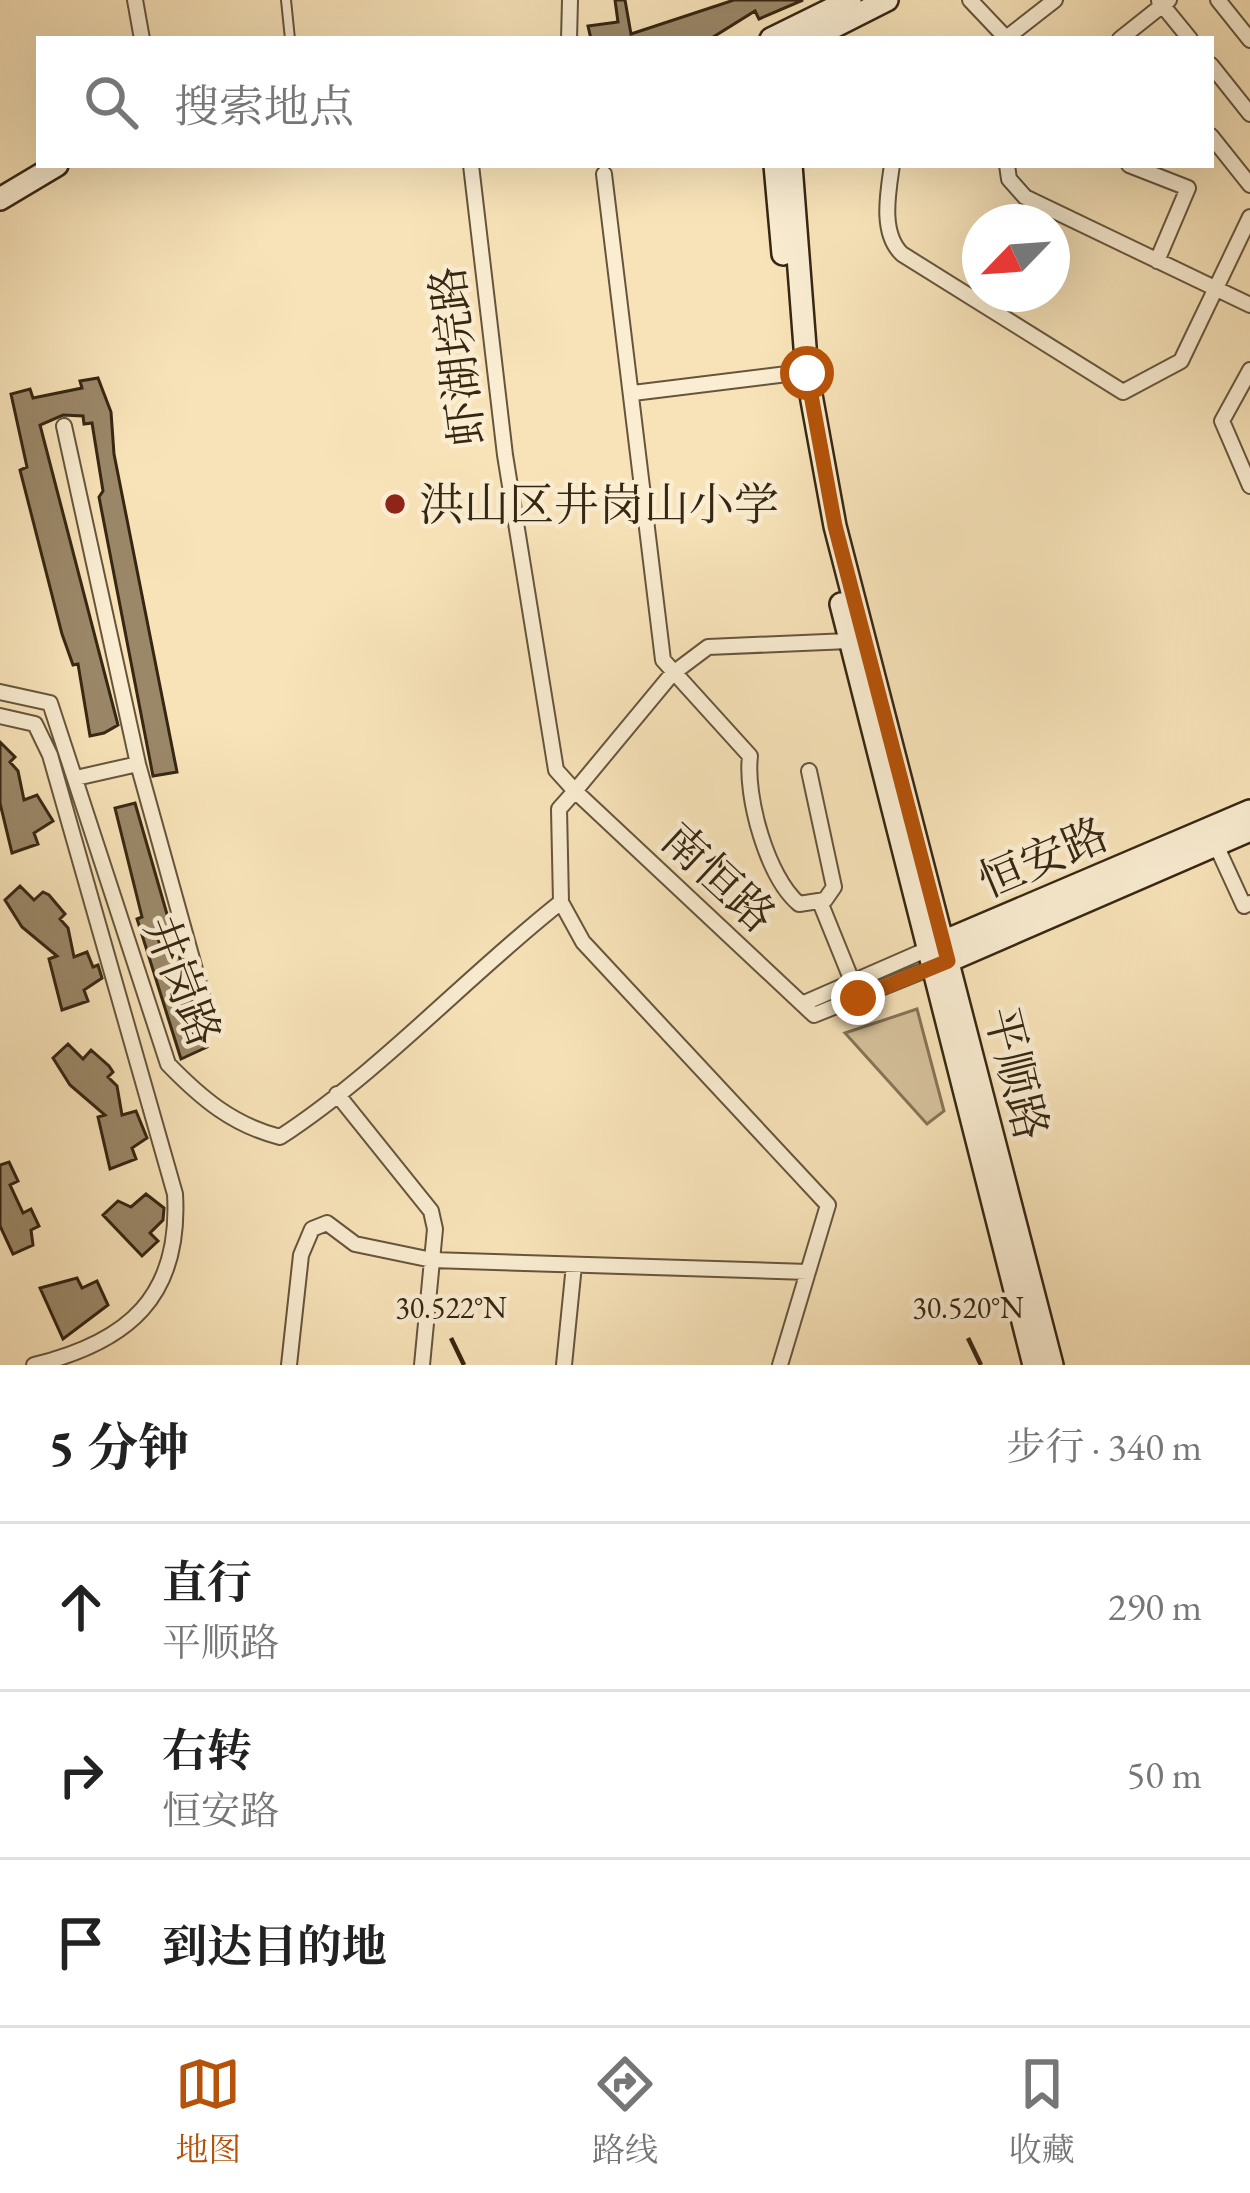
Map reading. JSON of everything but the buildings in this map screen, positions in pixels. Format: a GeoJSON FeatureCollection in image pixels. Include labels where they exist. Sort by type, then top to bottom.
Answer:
{"type":"FeatureCollection","features":[{"type":"Feature","properties":{"kind":"main road"},"geometry":{"type":"LineString","coordinates":[[777,36],[850,0]]}},
{"type":"Feature","properties":{"kind":"main road"},"geometry":{"type":"LineString","coordinates":[[818,36],[887,0]]}},
{"type":"Feature","properties":{"kind":"main road"},"geometry":{"type":"LineString","coordinates":[[0,188],[36,167]]}},
{"type":"Feature","properties":{"kind":"main road"},"geometry":{"type":"LineString","coordinates":[[0,199],[52,168]]}},
{"type":"Feature","properties":{"kind":"main road","name":"平顺路"},"geometry":{"type":"LineString","coordinates":[[775,168],[795,373],[849,641],[1052,1365]]}},
{"type":"Feature","properties":{"kind":"main road","name":"平顺路"},"geometry":{"type":"LineString","coordinates":[[791,168],[805,352],[823,466],[1034,1365]]}},
{"type":"Feature","properties":{"kind":"main road","name":"恒安路"},"geometry":{"type":"LineString","coordinates":[[938,955],[1250,811]]}},
{"type":"Feature","properties":{"kind":"main road","name":"恒安路"},"geometry":{"type":"LineString","coordinates":[[938,955],[1250,830]]}},
{"type":"Feature","properties":{"kind":"street"},"geometry":{"type":"LineString","coordinates":[[135,0],[141,36]]}},
{"type":"Feature","properties":{"kind":"street"},"geometry":{"type":"LineString","coordinates":[[569,36],[570,0]]}},
{"type":"Feature","properties":{"kind":"street"},"geometry":{"type":"LineString","coordinates":[[970,0],[1003,36]]}},
{"type":"Feature","properties":{"kind":"street"},"geometry":{"type":"LineString","coordinates":[[1010,36],[1055,0]]}},
{"type":"Feature","properties":{"kind":"street"},"geometry":{"type":"LineString","coordinates":[[1218,0],[1250,40]]}},
{"type":"Feature","properties":{"kind":"street"},"geometry":{"type":"LineString","coordinates":[[1128,36],[1163,2],[1188,36]]}},
{"type":"Feature","properties":{"kind":"street"},"geometry":{"type":"LineString","coordinates":[[1214,69],[1250,114]]}},
{"type":"Feature","properties":{"kind":"street"},"geometry":{"type":"LineString","coordinates":[[1214,140],[1249,182]]}},
{"type":"Feature","properties":{"kind":"street","name":"虾湖垸路"},"geometry":{"type":"LineString","coordinates":[[471,168],[506,455],[556,770],[575,791]]}},
{"type":"Feature","properties":{"kind":"street"},"geometry":{"type":"LineString","coordinates":[[892,168],[887,204],[893,245],[902,254],[1124,392],[1181,361],[1250,217]]}},
{"type":"Feature","properties":{"kind":"street"},"geometry":{"type":"LineString","coordinates":[[1007,168],[1009,179],[1025,197],[1250,305]]}},
{"type":"Feature","properties":{"kind":"street"},"geometry":{"type":"LineString","coordinates":[[1138,168],[1188,188],[1157,261]]}},
{"type":"Feature","properties":{"kind":"street"},"geometry":{"type":"LineString","coordinates":[[604,174],[662,660],[750,756],[746,789],[785,892],[799,904],[820,902],[834,886],[809,772]]}},
{"type":"Feature","properties":{"kind":"street"},"geometry":{"type":"LineString","coordinates":[[1250,370],[1222,421],[1250,486]]}},
{"type":"Feature","properties":{"kind":"street"},"geometry":{"type":"LineString","coordinates":[[633,393],[795,373]]}},
{"type":"Feature","properties":{"kind":"street"},"geometry":{"type":"LineString","coordinates":[[64,426],[138,764],[209,1020]]}},
{"type":"Feature","properties":{"kind":"street"},"geometry":{"type":"LineString","coordinates":[[780,1365],[828,1205],[583,942],[561,902],[559,808],[673,674],[708,647],[849,641]]}},
{"type":"Feature","properties":{"kind":"street","name":"井岗路"},"geometry":{"type":"LineString","coordinates":[[0,692],[29,694],[50,703],[168,1064],[236,1123],[280,1137],[338,1094],[476,969],[561,902]]}},
{"type":"Feature","properties":{"kind":"street"},"geometry":{"type":"LineString","coordinates":[[0,716],[35,724],[50,755],[175,1194],[178,1238],[154,1298],[124,1328],[76,1354],[34,1365]]}},
{"type":"Feature","properties":{"kind":"street"},"geometry":{"type":"LineString","coordinates":[[76,778],[138,764]]}},
{"type":"Feature","properties":{"kind":"street","name":"南恒路"},"geometry":{"type":"LineString","coordinates":[[575,791],[814,1015]]}},
{"type":"Feature","properties":{"kind":"street"},"geometry":{"type":"LineString","coordinates":[[1216,845],[1244,906],[1250,903]]}},
{"type":"Feature","properties":{"kind":"street"},"geometry":{"type":"LineString","coordinates":[[820,902],[852,981]]}},
{"type":"Feature","properties":{"kind":"street","name":"恒安路"},"geometry":{"type":"LineString","coordinates":[[802,1004],[852,981],[938,955]]}},
{"type":"Feature","properties":{"kind":"street","name":"恒安路"},"geometry":{"type":"LineString","coordinates":[[814,1015],[938,955]]}},
{"type":"Feature","properties":{"kind":"street"},"geometry":{"type":"LineString","coordinates":[[338,1094],[431,1211],[432,1260],[422,1365]]}},
{"type":"Feature","properties":{"kind":"street"},"geometry":{"type":"LineString","coordinates":[[289,1365],[302,1255],[312,1229],[327,1222],[356,1244],[432,1260],[808,1272]]}},
{"type":"Feature","properties":{"kind":"street"},"geometry":{"type":"LineString","coordinates":[[563,1365],[574,1265]]}},
{"type":"Feature","properties":{"kind":"lane"},"geometry":{"type":"LineString","coordinates":[[286,0],[290,36]]}},
{"type":"Feature","properties":{"kind":"shaded area"},"geometry":{"type":"Polygon","coordinates":[[[917,1009],[944,1111],[927,1124],[845,1033],[917,1009]]]}},
{"type":"Feature","properties":{"kind":"place","name":"洪山区井岗山小学"},"geometry":{"type":"Point","coordinates":[395,504]}},
{"type":"Feature","properties":{"kind":"route"},"geometry":{"type":"LineString","coordinates":[[807,373],[835,526],[948,961],[858,998]]}}]}
